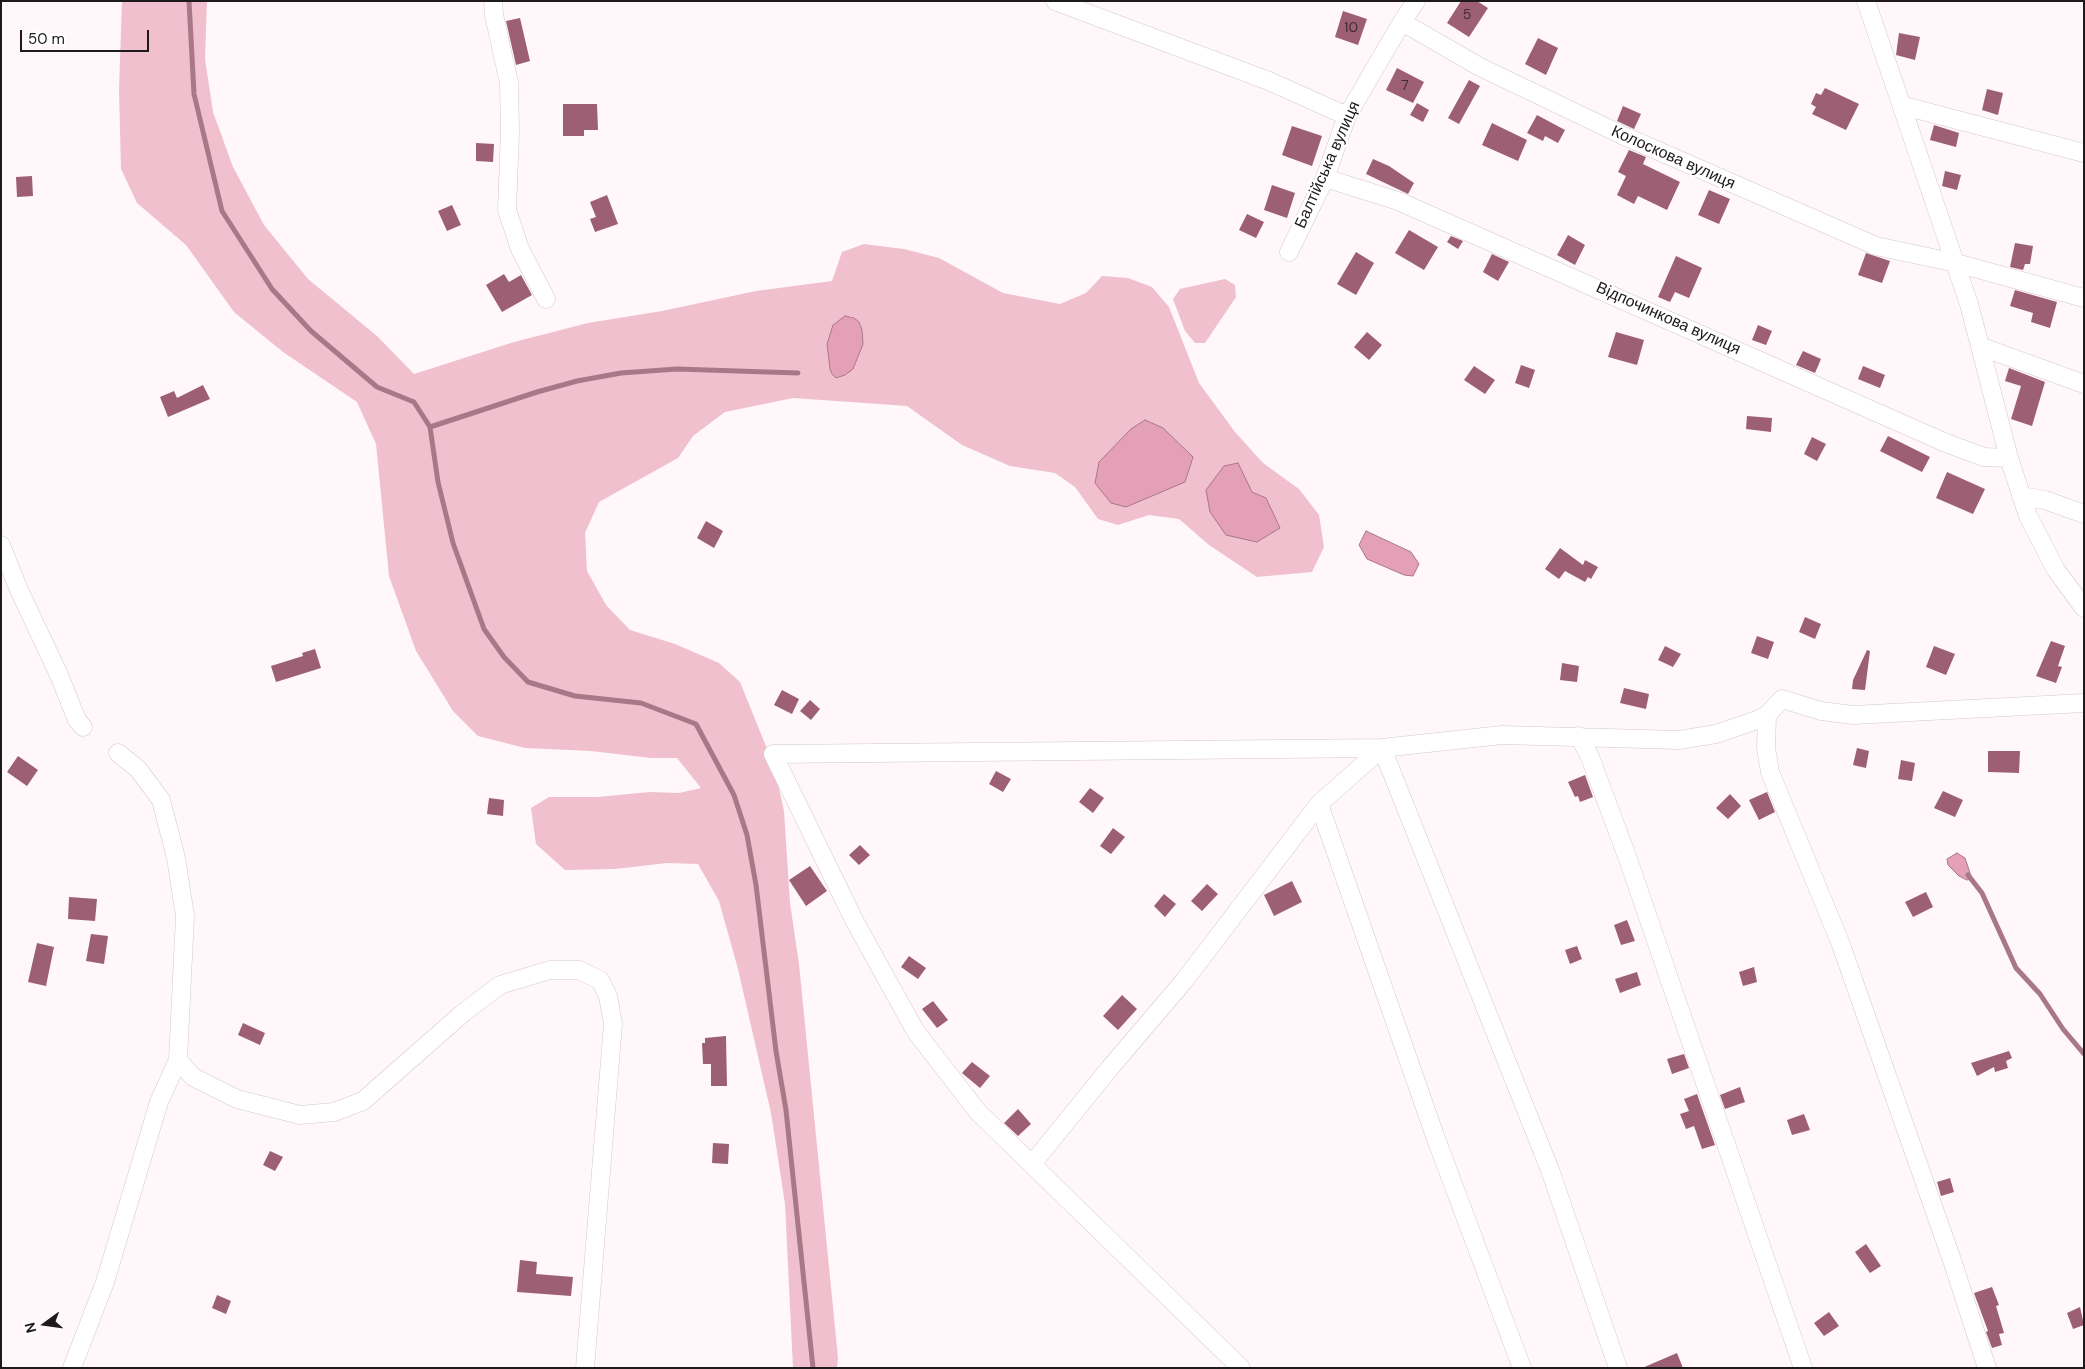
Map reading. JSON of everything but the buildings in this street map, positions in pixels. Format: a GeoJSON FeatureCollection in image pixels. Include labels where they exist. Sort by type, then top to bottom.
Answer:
{"type":"FeatureCollection","features":[{"type":"Feature","properties":{"kind":"street"},"geometry":{"type":"LineString","coordinates":[[493,1],[494,14],[509,83],[510,132],[507,210],[520,249],[546,299]]}},
{"type":"Feature","properties":{"kind":"street"},"geometry":{"type":"LineString","coordinates":[[1055,1],[1269,81],[1348,116]]}},
{"type":"Feature","properties":{"kind":"street","name":"Балтійська вулиця"},"geometry":{"type":"LineString","coordinates":[[1289,252],[1325,178],[1348,116],[1416,1]]}},
{"type":"Feature","properties":{"kind":"street"},"geometry":{"type":"LineString","coordinates":[[1864,2],[1904,106],[1956,263],[1982,347],[2009,458],[2028,516],[2048,555],[2084,608]]}},
{"type":"Feature","properties":{"kind":"street","name":"Колоскова вулиця"},"geometry":{"type":"LineString","coordinates":[[1402,22],[1480,66],[1622,135],[1876,246],[1956,263],[2084,298]]}},
{"type":"Feature","properties":{"kind":"street"},"geometry":{"type":"LineString","coordinates":[[1904,106],[2084,153]]}},
{"type":"Feature","properties":{"kind":"street","name":"Відпочинкова вулиця"},"geometry":{"type":"LineString","coordinates":[[1325,178],[1398,201],[1946,443],[1984,457],[2009,458]]}},
{"type":"Feature","properties":{"kind":"street"},"geometry":{"type":"LineString","coordinates":[[1982,347],[2084,384]]}},
{"type":"Feature","properties":{"kind":"street"},"geometry":{"type":"LineString","coordinates":[[2021,496],[2040,499],[2084,514]]}},
{"type":"Feature","properties":{"kind":"street"},"geometry":{"type":"LineString","coordinates":[[1,545],[77,720],[83,727]]}},
{"type":"Feature","properties":{"kind":"street"},"geometry":{"type":"LineString","coordinates":[[1241,1368],[978,1112],[916,1032],[855,922],[773,754],[1382,748],[1502,736],[1579,736],[1688,740],[1716,734],[1767,715],[1782,699],[1821,711],[1853,715],[2084,702]]}},
{"type":"Feature","properties":{"kind":"street"},"geometry":{"type":"LineString","coordinates":[[1767,715],[1766,748],[1770,772],[1840,942],[1953,1263],[1987,1368]]}},
{"type":"Feature","properties":{"kind":"street"},"geometry":{"type":"LineString","coordinates":[[1579,736],[1590,757],[1628,859],[1803,1368]]}},
{"type":"Feature","properties":{"kind":"street"},"geometry":{"type":"LineString","coordinates":[[1032,1164],[1189,974],[1319,804],[1382,748]]}},
{"type":"Feature","properties":{"kind":"street"},"geometry":{"type":"LineString","coordinates":[[1382,748],[1550,1170],[1618,1368]]}},
{"type":"Feature","properties":{"kind":"street"},"geometry":{"type":"LineString","coordinates":[[72,1368],[105,1282],[158,1102],[178,1060],[185,916],[176,858],[161,800],[138,769],[118,753]]}},
{"type":"Feature","properties":{"kind":"street"},"geometry":{"type":"LineString","coordinates":[[1319,804],[1435,1136],[1522,1368]]}},
{"type":"Feature","properties":{"kind":"street"},"geometry":{"type":"LineString","coordinates":[[178,1060],[193,1077],[237,1099],[300,1115],[334,1112],[363,1101],[463,1013],[500,985],[550,970],[579,970],[600,980],[608,996],[613,1024],[585,1368]]}},
{"type":"Feature","properties":{"kind":"shaded area"},"geometry":{"type":"Polygon","coordinates":[[[122,1],[207,1],[205,59],[213,112],[233,167],[264,225],[308,279],[377,336],[414,374],[514,342],[588,323],[662,311],[756,291],[832,281],[842,252],[864,244],[904,249],[939,258],[1003,293],[1060,304],[1086,293],[1102,276],[1128,278],[1152,287],[1169,307],[1199,383],[1235,432],[1263,463],[1299,489],[1319,515],[1324,547],[1312,572],[1257,577],[1209,545],[1179,519],[1149,515],[1118,525],[1098,519],[1075,487],[1055,473],[1010,466],[962,445],[907,406],[793,398],[725,412],[693,436],[678,458],[599,502],[585,533],[587,571],[606,605],[630,630],[675,644],[719,663],[740,682],[774,766],[784,811],[790,903],[799,964],[838,1358],[837,1368],[793,1368],[785,1204],[771,1113],[738,969],[719,901],[698,864],[667,863],[615,869],[565,870],[536,844],[531,808],[549,797],[598,797],[650,792],[679,793],[701,788],[677,758],[651,758],[591,751],[525,748],[478,736],[453,711],[416,651],[389,576],[376,444],[357,402],[283,352],[234,312],[186,245],[137,203],[121,169],[119,90],[122,1]],[[851,316],[827,344],[830,369],[836,378],[845,375],[852,369],[863,344],[861,326],[851,316]]]}},
{"type":"Feature","properties":{"kind":"shaded area"},"geometry":{"type":"Polygon","coordinates":[[[1225,279],[1235,285],[1236,297],[1205,343],[1195,343],[1185,331],[1173,299],[1180,289],[1225,279]]]}},
{"type":"Feature","properties":{"kind":"shaded area"},"geometry":{"type":"Polygon","coordinates":[[[845,316],[854,318],[859,322],[862,330],[863,344],[853,369],[845,375],[836,378],[830,369],[827,344],[833,325],[845,316]]]}},
{"type":"Feature","properties":{"kind":"shaded area"},"geometry":{"type":"Polygon","coordinates":[[[1145,420],[1163,428],[1193,457],[1185,482],[1126,507],[1111,503],[1095,483],[1099,462],[1131,429],[1145,420]]]}},
{"type":"Feature","properties":{"kind":"shaded area"},"geometry":{"type":"Polygon","coordinates":[[[1238,463],[1252,492],[1266,498],[1280,528],[1257,542],[1226,535],[1210,512],[1206,490],[1224,466],[1238,463]]]}},
{"type":"Feature","properties":{"kind":"shaded area"},"geometry":{"type":"Polygon","coordinates":[[[1366,531],[1411,552],[1419,564],[1413,576],[1404,575],[1367,559],[1359,545],[1366,531]]]}},
{"type":"Feature","properties":{"kind":"shaded area"},"geometry":{"type":"Polygon","coordinates":[[[1957,853],[1965,858],[1972,879],[1967,880],[1959,876],[1948,865],[1947,859],[1957,853]]]}},
{"type":"Feature","properties":{"kind":"waterway"},"geometry":{"type":"LineString","coordinates":[[189,1],[194,94],[222,211],[272,289],[311,331],[377,387],[414,402],[430,427],[438,482],[453,543],[484,629],[504,657],[528,682],[575,696],[641,703],[696,724],[734,795],[747,835],[756,885],[776,1051],[786,1110],[813,1368]]}},
{"type":"Feature","properties":{"kind":"waterway"},"geometry":{"type":"LineString","coordinates":[[430,427],[537,392],[577,381],[621,373],[677,369],[798,373]]}},
{"type":"Feature","properties":{"kind":"waterway"},"geometry":{"type":"LineString","coordinates":[[1968,875],[1982,893],[2016,968],[2040,994],[2063,1029],[2084,1054]]}}]}
